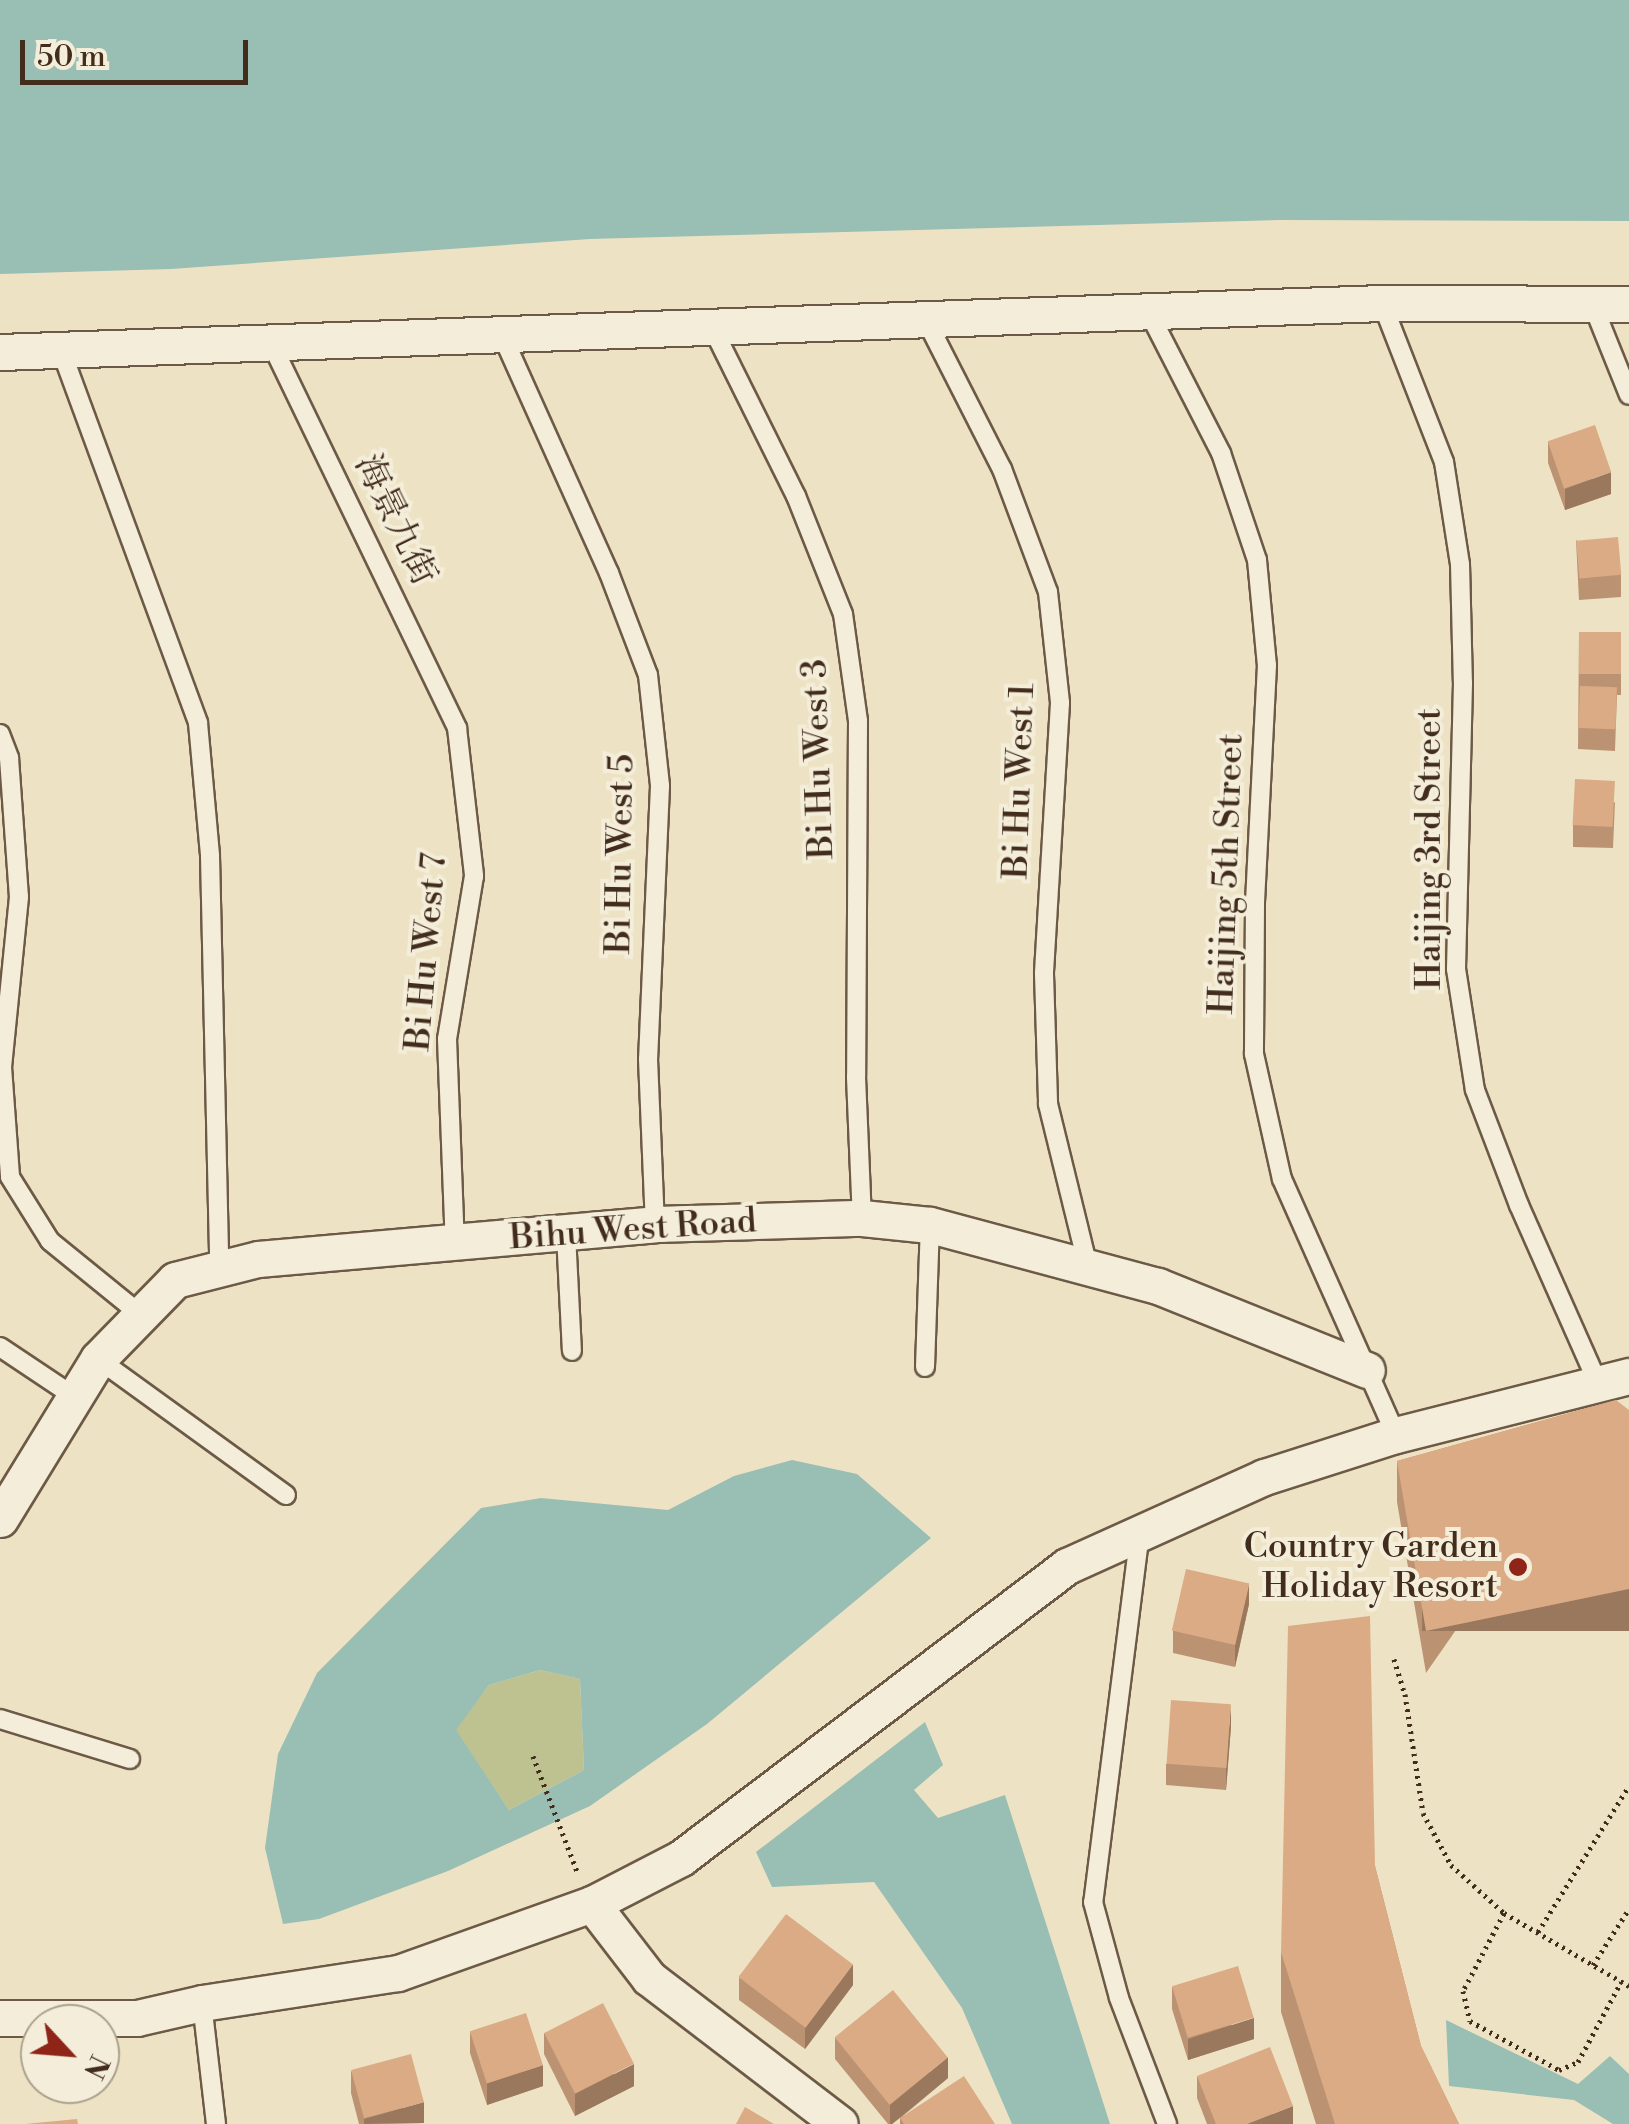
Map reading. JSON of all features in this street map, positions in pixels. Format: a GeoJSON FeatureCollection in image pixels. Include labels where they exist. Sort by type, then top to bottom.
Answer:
{"type":"FeatureCollection","features":[{"type":"Feature","properties":{"kind":"street"},"geometry":{"type":"LineString","coordinates":[[0,352],[1382,302],[1629,304]]}},
{"type":"Feature","properties":{"kind":"street","name":"Bihu West Road"},"geometry":{"type":"LineString","coordinates":[[0,1519],[98,1359],[141,1315],[176,1280],[258,1258],[655,1224],[862,1218],[930,1225],[1158,1286],[1367,1370]]}},
{"type":"Feature","properties":{"kind":"street"},"geometry":{"type":"LineString","coordinates":[[0,2018],[136,2018],[202,2003],[398,1973],[592,1904],[681,1858],[1067,1566],[1264,1478],[1396,1435],[1614,1379]]}},
{"type":"Feature","properties":{"kind":"street"},"geometry":{"type":"LineString","coordinates":[[592,1904],[648,1978],[840,2124]]}},
{"type":"Feature","properties":{"kind":"lane","name":"Haijing 3rd Street"},"geometry":{"type":"LineString","coordinates":[[1382,302],[1444,462],[1460,564],[1463,683],[1456,969],[1475,1090],[1519,1205],[1614,1379]]}},
{"type":"Feature","properties":{"kind":"lane"},"geometry":{"type":"LineString","coordinates":[[1592,302],[1629,395]]}},
{"type":"Feature","properties":{"kind":"lane","name":"Haijing 5th Street"},"geometry":{"type":"LineString","coordinates":[[1148,311],[1221,453],[1257,560],[1267,665],[1255,904],[1254,1054],[1282,1179],[1396,1435]]}},
{"type":"Feature","properties":{"kind":"lane","name":"Bi Hu West 1"},"geometry":{"type":"LineString","coordinates":[[926,320],[1002,469],[1048,592],[1060,703],[1044,974],[1048,1104],[1088,1267]]}},
{"type":"Feature","properties":{"kind":"lane","name":"Bi Hu West 3"},"geometry":{"type":"LineString","coordinates":[[712,327],[796,496],[843,614],[858,721],[856,1077],[862,1218]]}},
{"type":"Feature","properties":{"kind":"lane","name":"Bi Hu West 5"},"geometry":{"type":"LineString","coordinates":[[502,335],[609,572],[648,675],[660,786],[648,1060],[655,1224]]}},
{"type":"Feature","properties":{"kind":"lane","name":"海景九街"},"geometry":{"type":"LineString","coordinates":[[271,343],[457,728]]}},
{"type":"Feature","properties":{"kind":"lane"},"geometry":{"type":"LineString","coordinates":[[62,350],[198,723],[210,856],[219,1268]]}},
{"type":"Feature","properties":{"kind":"lane","name":"Bi Hu West 7"},"geometry":{"type":"LineString","coordinates":[[455,1243],[448,1039],[474,876],[457,728]]}},
{"type":"Feature","properties":{"kind":"lane"},"geometry":{"type":"LineString","coordinates":[[0,734],[9,758],[19,897],[2,1067],[10,1176],[50,1241],[141,1315]]}},
{"type":"Feature","properties":{"kind":"lane"},"geometry":{"type":"LineString","coordinates":[[925,1367],[930,1225]]}},
{"type":"Feature","properties":{"kind":"lane"},"geometry":{"type":"LineString","coordinates":[[566,1234],[572,1351]]}},
{"type":"Feature","properties":{"kind":"lane"},"geometry":{"type":"LineString","coordinates":[[0,1347],[74,1397]]}},
{"type":"Feature","properties":{"kind":"lane"},"geometry":{"type":"LineString","coordinates":[[98,1359],[286,1495]]}},
{"type":"Feature","properties":{"kind":"lane"},"geometry":{"type":"LineString","coordinates":[[1140,1532],[1129,1593],[1094,1902],[1119,1998],[1167,2124]]}},
{"type":"Feature","properties":{"kind":"lane"},"geometry":{"type":"LineString","coordinates":[[0,1720],[130,1759]]}},
{"type":"Feature","properties":{"kind":"lane"},"geometry":{"type":"LineString","coordinates":[[202,2003],[216,2124]]}},
{"type":"Feature","properties":{"kind":"path"},"geometry":{"type":"LineString","coordinates":[[1394,1659],[1405,1694],[1423,1813],[1451,1865],[1504,1913],[1629,1986]]}},
{"type":"Feature","properties":{"kind":"path"},"geometry":{"type":"LineString","coordinates":[[533,1756],[566,1850]]}},
{"type":"Feature","properties":{"kind":"path"},"geometry":{"type":"LineString","coordinates":[[1537,1933],[1629,1786]]}},
{"type":"Feature","properties":{"kind":"path"},"geometry":{"type":"LineString","coordinates":[[1593,1966],[1629,1909]]}},
{"type":"Feature","properties":{"kind":"path"},"geometry":{"type":"LineString","coordinates":[[1504,1913],[1463,1991],[1470,2021],[1560,2070],[1578,2062],[1622,1980]]}},
{"type":"Feature","properties":{"kind":"green space"},"geometry":{"type":"Polygon","coordinates":[[[540,1670],[580,1679],[584,1770],[509,1810],[455,1730],[489,1685],[540,1670]]]}},
{"type":"Feature","properties":{"kind":"water"},"geometry":{"type":"Polygon","coordinates":[[[0,0],[1629,0],[1629,221],[1280,220],[590,239],[171,269],[0,274],[0,0]]]}},
{"type":"Feature","properties":{"kind":"water"},"geometry":{"type":"Polygon","coordinates":[[[792,1460],[857,1474],[931,1538],[707,1724],[590,1806],[448,1871],[319,1919],[283,1924],[265,1848],[278,1754],[317,1673],[481,1508],[541,1498],[668,1510],[734,1476],[792,1460]],[[540,1670],[489,1685],[456,1730],[509,1810],[584,1770],[580,1679],[540,1670]]]}},
{"type":"Feature","properties":{"kind":"water"},"geometry":{"type":"Polygon","coordinates":[[[925,1722],[943,1765],[914,1790],[938,1818],[1005,1795],[1110,2124],[1012,2124],[962,2008],[874,1882],[772,1887],[756,1852],[925,1722]]]}},
{"type":"Feature","properties":{"kind":"water"},"geometry":{"type":"Polygon","coordinates":[[[1446,2020],[1578,2084],[1610,2056],[1629,2074],[1629,2124],[1613,2124],[1574,2100],[1449,2086],[1446,2020]]]}},
{"type":"Feature","properties":{"kind":"building"},"geometry":{"type":"Polygon","coordinates":[[[1595,425],[1611,472],[1564,489],[1548,441],[1595,425]]]}},
{"type":"Feature","properties":{"kind":"building"},"geometry":{"type":"Polygon","coordinates":[[[1618,537],[1621,575],[1579,579],[1576,541],[1618,537]]]}},
{"type":"Feature","properties":{"kind":"building"},"geometry":{"type":"Polygon","coordinates":[[[1579,632],[1621,632],[1621,674],[1579,674],[1579,632]]]}},
{"type":"Feature","properties":{"kind":"building"},"geometry":{"type":"Polygon","coordinates":[[[1580,686],[1617,687],[1616,729],[1579,728],[1580,686]]]}},
{"type":"Feature","properties":{"kind":"building"},"geometry":{"type":"Polygon","coordinates":[[[1575,779],[1615,781],[1613,827],[1573,825],[1575,779]]]}},
{"type":"Feature","properties":{"kind":"building","name":"Country Garden Holiday Resort"},"geometry":{"type":"Polygon","coordinates":[[[1616,1400],[1629,1410],[1629,1589],[1426,1631],[1397,1461],[1616,1400]]]}},
{"type":"Feature","properties":{"kind":"building"},"geometry":{"type":"Polygon","coordinates":[[[1186,1569],[1249,1584],[1235,1645],[1172,1630],[1186,1569]]]}},
{"type":"Feature","properties":{"kind":"building"},"geometry":{"type":"Polygon","coordinates":[[[1370,1616],[1375,1866],[1421,2046],[1459,2124],[1335,2124],[1281,1952],[1288,1626],[1370,1616]]]}},
{"type":"Feature","properties":{"kind":"building"},"geometry":{"type":"Polygon","coordinates":[[[1171,1700],[1231,1704],[1226,1768],[1167,1764],[1171,1700]]]}},
{"type":"Feature","properties":{"kind":"building"},"geometry":{"type":"Polygon","coordinates":[[[786,1914],[853,1965],[806,2028],[738,1977],[786,1914]]]}},
{"type":"Feature","properties":{"kind":"building"},"geometry":{"type":"Polygon","coordinates":[[[1238,1966],[1254,2018],[1188,2038],[1172,1986],[1238,1966]]]}},
{"type":"Feature","properties":{"kind":"building"},"geometry":{"type":"Polygon","coordinates":[[[893,1990],[948,2058],[889,2105],[835,2037],[893,1990]]]}},
{"type":"Feature","properties":{"kind":"building"},"geometry":{"type":"Polygon","coordinates":[[[603,2003],[634,2064],[575,2094],[544,2033],[603,2003]]]}},
{"type":"Feature","properties":{"kind":"building"},"geometry":{"type":"Polygon","coordinates":[[[526,2013],[543,2065],[487,2084],[470,2031],[526,2013]]]}},
{"type":"Feature","properties":{"kind":"building"},"geometry":{"type":"Polygon","coordinates":[[[1270,2047],[1293,2106],[1247,2124],[1216,2124],[1197,2076],[1270,2047]]]}},
{"type":"Feature","properties":{"kind":"building"},"geometry":{"type":"Polygon","coordinates":[[[411,2054],[424,2102],[364,2118],[351,2070],[411,2054]]]}},
{"type":"Feature","properties":{"kind":"building"},"geometry":{"type":"Polygon","coordinates":[[[964,2076],[995,2124],[904,2124],[900,2118],[964,2076]]]}},
{"type":"Feature","properties":{"kind":"building"},"geometry":{"type":"Polygon","coordinates":[[[745,2107],[774,2124],[736,2124],[745,2107]]]}},
{"type":"Feature","properties":{"kind":"building"},"geometry":{"type":"Polygon","coordinates":[[[77,2119],[78,2124],[25,2124],[77,2119]]]}},
{"type":"Feature","properties":{"kind":"place","name":"Country Garden Holiday Resort"},"geometry":{"type":"Point","coordinates":[1518,1567]}}]}
